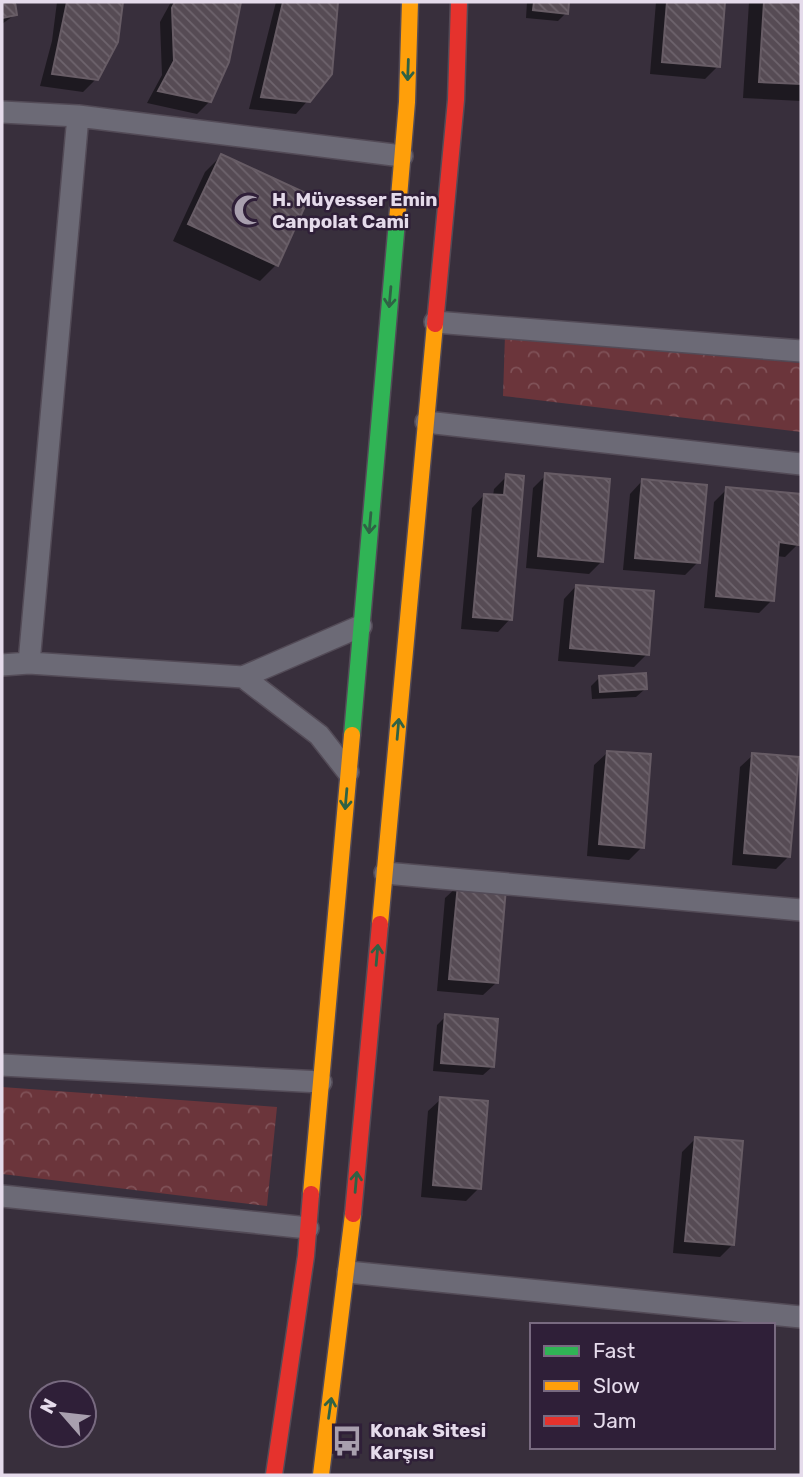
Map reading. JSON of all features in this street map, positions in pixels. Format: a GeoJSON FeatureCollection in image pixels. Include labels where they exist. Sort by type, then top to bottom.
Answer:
{"type":"FeatureCollection","features":[{"type":"Feature","properties":{"kind":"main road"},"geometry":{"type":"LineString","coordinates":[[274,1475],[308,1227],[402,156],[410,2]]}},
{"type":"Feature","properties":{"kind":"main road"},"geometry":{"type":"LineString","coordinates":[[321,1475],[348,1272],[456,100],[459,2]]}},
{"type":"Feature","properties":{"kind":"street"},"geometry":{"type":"LineString","coordinates":[[2,112],[78,116],[402,156]]}},
{"type":"Feature","properties":{"kind":"street"},"geometry":{"type":"LineString","coordinates":[[29,663],[78,116]]}},
{"type":"Feature","properties":{"kind":"street"},"geometry":{"type":"LineString","coordinates":[[435,322],[801,351]]}},
{"type":"Feature","properties":{"kind":"street"},"geometry":{"type":"LineString","coordinates":[[426,422],[801,464]]}},
{"type":"Feature","properties":{"kind":"street"},"geometry":{"type":"LineString","coordinates":[[2,664],[29,663],[243,677],[361,626]]}},
{"type":"Feature","properties":{"kind":"street"},"geometry":{"type":"LineString","coordinates":[[243,677],[319,735],[348,772]]}},
{"type":"Feature","properties":{"kind":"street"},"geometry":{"type":"LineString","coordinates":[[385,873],[801,910]]}},
{"type":"Feature","properties":{"kind":"street"},"geometry":{"type":"LineString","coordinates":[[2,1065],[321,1082]]}},
{"type":"Feature","properties":{"kind":"street"},"geometry":{"type":"LineString","coordinates":[[2,1196],[308,1227]]}},
{"type":"Feature","properties":{"kind":"street"},"geometry":{"type":"LineString","coordinates":[[348,1272],[801,1317]]}},
{"type":"Feature","properties":{"kind":"green space"},"geometry":{"type":"Polygon","coordinates":[[[505,335],[801,363],[801,432],[503,396],[505,335]]]}},
{"type":"Feature","properties":{"kind":"green space"},"geometry":{"type":"Polygon","coordinates":[[[2,1087],[277,1107],[267,1206],[2,1174],[2,1087]]]}},
{"type":"Feature","properties":{"kind":"building"},"geometry":{"type":"Polygon","coordinates":[[[2,2],[15,2],[17,15],[2,18],[2,2]]]}},
{"type":"Feature","properties":{"kind":"building"},"geometry":{"type":"Polygon","coordinates":[[[67,2],[123,2],[118,42],[98,80],[52,74],[67,2]]]}},
{"type":"Feature","properties":{"kind":"building"},"geometry":{"type":"Polygon","coordinates":[[[175,2],[241,2],[229,62],[211,102],[158,91],[174,61],[172,8],[175,2]]]}},
{"type":"Feature","properties":{"kind":"building"},"geometry":{"type":"Polygon","coordinates":[[[283,2],[338,2],[332,74],[310,102],[261,97],[283,2]]]}},
{"type":"Feature","properties":{"kind":"building"},"geometry":{"type":"Polygon","coordinates":[[[534,2],[569,2],[568,14],[533,10],[534,2]]]}},
{"type":"Feature","properties":{"kind":"building"},"geometry":{"type":"Polygon","coordinates":[[[667,2],[725,2],[720,67],[662,62],[667,2]]]}},
{"type":"Feature","properties":{"kind":"building"},"geometry":{"type":"Polygon","coordinates":[[[764,2],[801,2],[801,84],[759,82],[764,2]]]}},
{"type":"Feature","properties":{"kind":"building","name":"H. Müyesser Emin Canpolat Cami"},"geometry":{"type":"Polygon","coordinates":[[[221,154],[310,195],[278,266],[188,224],[221,154]]]}},
{"type":"Feature","properties":{"kind":"building"},"geometry":{"type":"Polygon","coordinates":[[[545,473],[610,479],[603,562],[538,556],[545,473]]]}},
{"type":"Feature","properties":{"kind":"building"},"geometry":{"type":"Polygon","coordinates":[[[506,474],[524,476],[512,620],[473,617],[484,494],[504,495],[506,474]]]}},
{"type":"Feature","properties":{"kind":"building"},"geometry":{"type":"Polygon","coordinates":[[[642,479],[707,485],[700,563],[635,558],[642,479]]]}},
{"type":"Feature","properties":{"kind":"building"},"geometry":{"type":"Polygon","coordinates":[[[726,487],[801,494],[799,545],[779,542],[774,601],[716,596],[726,487]]]}},
{"type":"Feature","properties":{"kind":"building"},"geometry":{"type":"Polygon","coordinates":[[[576,585],[654,591],[649,655],[570,648],[576,585]]]}},
{"type":"Feature","properties":{"kind":"building"},"geometry":{"type":"Polygon","coordinates":[[[646,673],[647,689],[600,692],[599,676],[646,673]]]}},
{"type":"Feature","properties":{"kind":"building"},"geometry":{"type":"Polygon","coordinates":[[[607,751],[651,754],[644,848],[599,844],[607,751]]]}},
{"type":"Feature","properties":{"kind":"building"},"geometry":{"type":"Polygon","coordinates":[[[752,753],[799,757],[790,857],[744,853],[752,753]]]}},
{"type":"Feature","properties":{"kind":"building"},"geometry":{"type":"Polygon","coordinates":[[[458,884],[506,888],[498,983],[449,979],[458,884]]]}},
{"type":"Feature","properties":{"kind":"building"},"geometry":{"type":"Polygon","coordinates":[[[445,1014],[498,1019],[494,1067],[441,1063],[445,1014]]]}},
{"type":"Feature","properties":{"kind":"building"},"geometry":{"type":"Polygon","coordinates":[[[440,1097],[488,1101],[481,1189],[433,1185],[440,1097]]]}},
{"type":"Feature","properties":{"kind":"building"},"geometry":{"type":"Polygon","coordinates":[[[695,1137],[743,1141],[734,1245],[685,1241],[695,1137]]]}},
{"type":"Feature","properties":{"kind":"traffic: fast"},"geometry":{"type":"LineString","coordinates":[[352,735],[397,221]]}},
{"type":"Feature","properties":{"kind":"traffic: slow"},"geometry":{"type":"LineString","coordinates":[[397,221],[407,102],[410,2]]}},
{"type":"Feature","properties":{"kind":"traffic: slow"},"geometry":{"type":"LineString","coordinates":[[380,924],[435,324]]}},
{"type":"Feature","properties":{"kind":"traffic: slow"},"geometry":{"type":"LineString","coordinates":[[311,1194],[352,735]]}},
{"type":"Feature","properties":{"kind":"traffic: slow"},"geometry":{"type":"LineString","coordinates":[[321,1475],[353,1214]]}},
{"type":"Feature","properties":{"kind":"traffic: jam"},"geometry":{"type":"LineString","coordinates":[[435,324],[456,100],[459,2]]}},
{"type":"Feature","properties":{"kind":"traffic: jam"},"geometry":{"type":"LineString","coordinates":[[353,1214],[380,924]]}},
{"type":"Feature","properties":{"kind":"traffic: jam"},"geometry":{"type":"LineString","coordinates":[[274,1475],[306,1256],[311,1194]]}},
{"type":"Feature","properties":{"kind":"place","name":"H. Müyesser Emin Canpolat Cami"},"geometry":{"type":"Point","coordinates":[249,210]}},
{"type":"Feature","properties":{"kind":"place","name":"Konak Sitesi Karşısı"},"geometry":{"type":"Point","coordinates":[347,1441]}}]}
